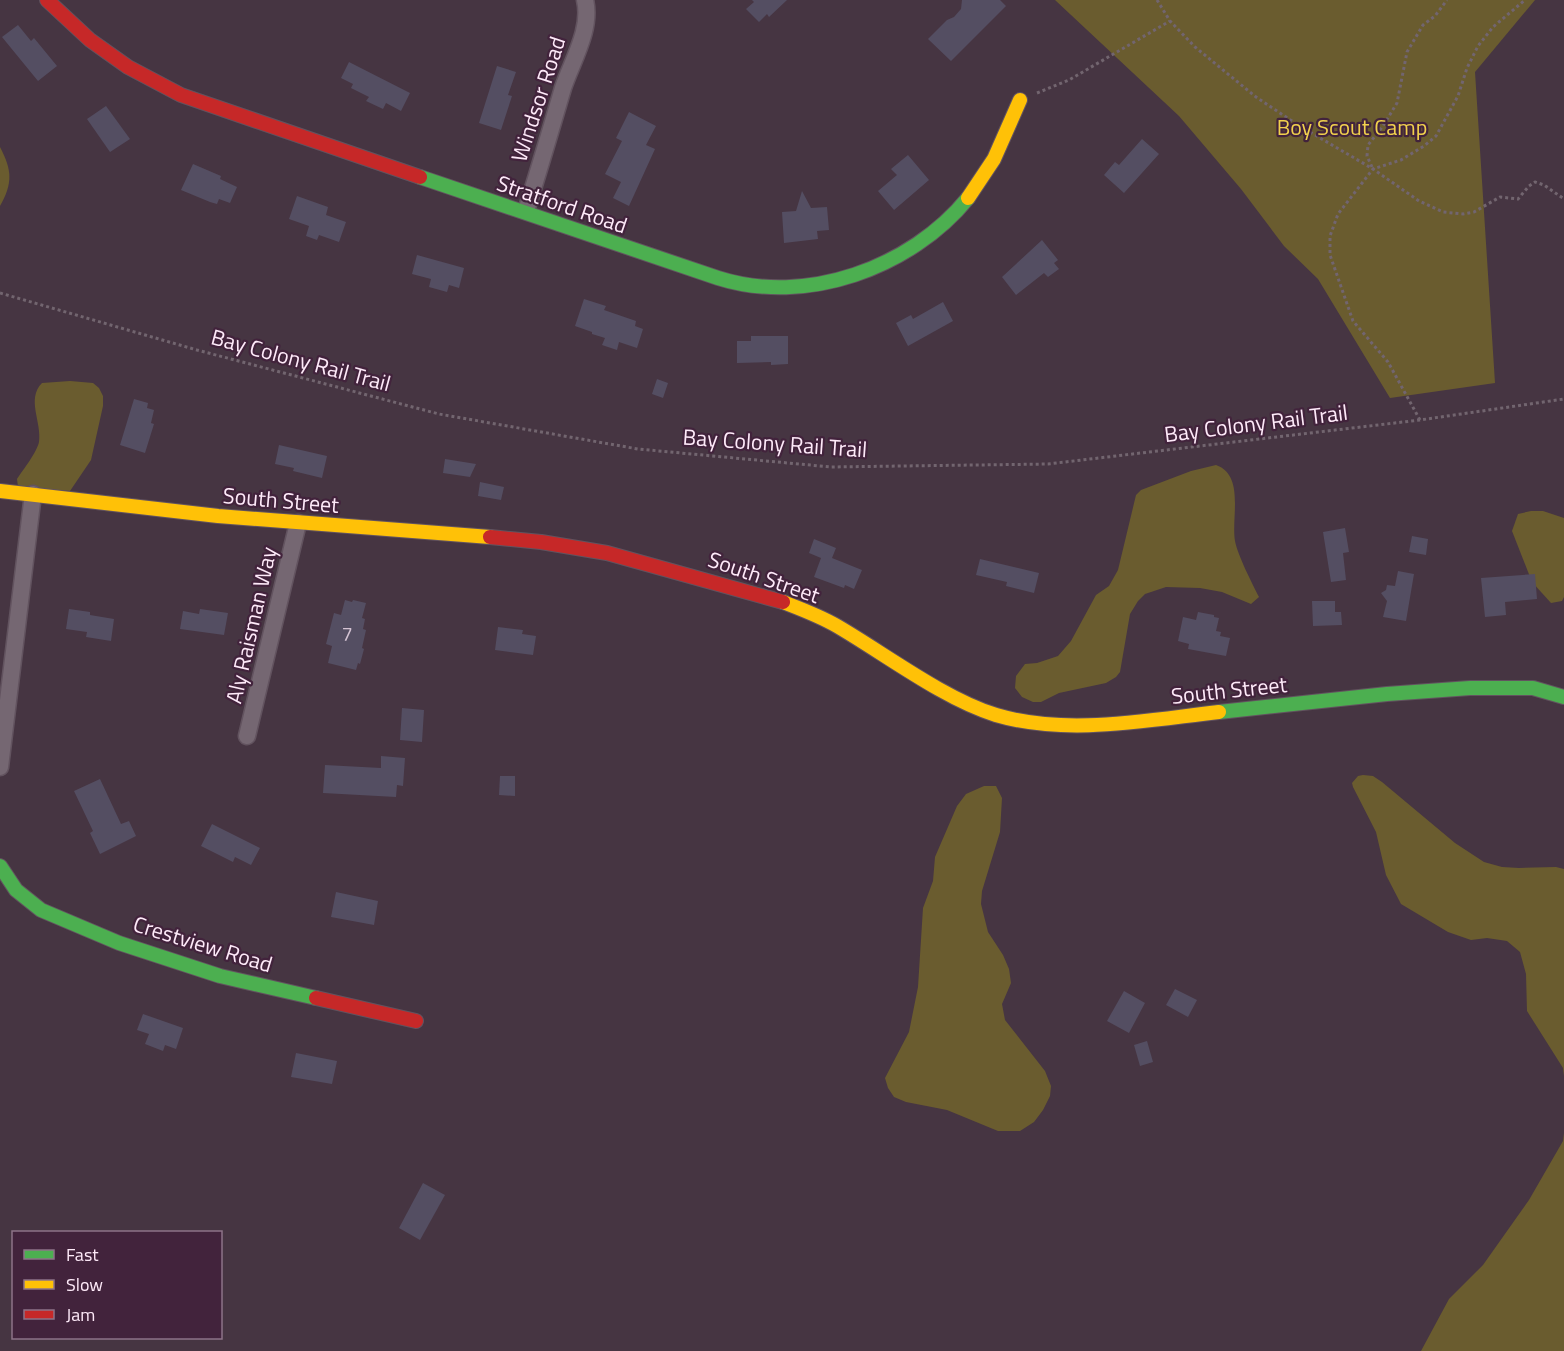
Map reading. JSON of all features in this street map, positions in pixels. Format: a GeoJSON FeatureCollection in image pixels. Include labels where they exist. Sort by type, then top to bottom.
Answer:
{"type":"FeatureCollection","features":[{"type":"Feature","properties":{"kind":"street","name":"Stratford Road"},"geometry":{"type":"LineString","coordinates":[[47,0],[90,40],[128,67],[181,95],[468,194],[526,211],[652,257],[738,284],[771,286],[813,284],[856,276],[900,257],[932,237],[956,215],[990,166],[1020,100]]}},
{"type":"Feature","properties":{"kind":"street","name":"Windsor Road"},"geometry":{"type":"LineString","coordinates":[[526,211],[564,84],[582,39],[587,8],[585,0]]}},
{"type":"Feature","properties":{"kind":"street","name":"South Street"},"geometry":{"type":"LineString","coordinates":[[0,491],[218,516],[541,542],[607,553],[777,599],[834,624],[973,706],[997,715],[1034,723],[1073,725],[1120,723],[1387,694],[1470,688],[1533,688],[1564,697]]}},
{"type":"Feature","properties":{"kind":"street"},"geometry":{"type":"LineString","coordinates":[[0,767],[33,494]]}},
{"type":"Feature","properties":{"kind":"street","name":"Aly Raisman Way"},"geometry":{"type":"LineString","coordinates":[[247,736],[298,523]]}},
{"type":"Feature","properties":{"kind":"street","name":"Crestview Road"},"geometry":{"type":"LineString","coordinates":[[0,866],[16,890],[41,910],[119,943],[165,960],[230,979],[416,1022]]}},
{"type":"Feature","properties":{"kind":"path"},"geometry":{"type":"LineString","coordinates":[[1157,0],[1170,21],[1195,47],[1256,97],[1432,208],[1454,214],[1468,214],[1500,198],[1518,199],[1528,186],[1535,182],[1544,185],[1564,199]]}},
{"type":"Feature","properties":{"kind":"path"},"geometry":{"type":"LineString","coordinates":[[1373,169],[1367,156],[1368,145],[1397,104],[1407,52],[1424,25],[1435,16],[1447,0]]}},
{"type":"Feature","properties":{"kind":"path"},"geometry":{"type":"LineString","coordinates":[[1420,420],[1385,357],[1353,321],[1329,248],[1330,236],[1338,214],[1373,169],[1401,160],[1424,147],[1436,136],[1458,96],[1467,68],[1478,46],[1493,27],[1525,0]]}},
{"type":"Feature","properties":{"kind":"path"},"geometry":{"type":"LineString","coordinates":[[1020,100],[1069,80],[1170,21]]}},
{"type":"Feature","properties":{"kind":"path","name":"Bay Colony Rail Trail"},"geometry":{"type":"LineString","coordinates":[[0,293],[197,350],[439,414],[638,449],[831,467],[1048,464],[1420,420],[1564,399]]}},
{"type":"Feature","properties":{"kind":"green space","name":"Boy Scout Camp"},"geometry":{"type":"Polygon","coordinates":[[[1055,0],[1535,0],[1475,72],[1495,383],[1390,398],[1318,279],[1284,246],[1241,189],[1179,116],[1055,0]]]}},
{"type":"Feature","properties":{"kind":"green space"},"geometry":{"type":"Polygon","coordinates":[[[0,147],[9,170],[9,183],[0,206],[0,147]]]}},
{"type":"Feature","properties":{"kind":"green space"},"geometry":{"type":"Polygon","coordinates":[[[70,381],[93,383],[103,396],[103,406],[91,460],[70,491],[18,487],[17,479],[33,456],[39,442],[35,403],[37,389],[42,383],[70,381]]]}},
{"type":"Feature","properties":{"kind":"green space"},"geometry":{"type":"Polygon","coordinates":[[[1216,465],[1225,470],[1234,487],[1235,541],[1242,562],[1259,597],[1251,604],[1222,592],[1200,588],[1166,587],[1145,594],[1130,614],[1120,672],[1116,677],[1106,683],[1059,693],[1041,702],[1033,702],[1022,697],[1015,688],[1016,676],[1025,664],[1037,663],[1058,656],[1071,641],[1096,595],[1109,586],[1118,570],[1136,495],[1141,490],[1191,471],[1216,465]]]}},
{"type":"Feature","properties":{"kind":"green space"},"geometry":{"type":"Polygon","coordinates":[[[1543,511],[1564,518],[1564,597],[1562,601],[1551,603],[1532,582],[1512,531],[1518,514],[1543,511]]]}},
{"type":"Feature","properties":{"kind":"green space"},"geometry":{"type":"Polygon","coordinates":[[[1358,776],[1373,776],[1382,782],[1455,843],[1484,862],[1502,867],[1564,869],[1564,1076],[1563,1068],[1527,1011],[1526,974],[1520,952],[1507,941],[1487,938],[1471,940],[1448,932],[1401,904],[1386,875],[1376,832],[1353,787],[1352,783],[1358,776]]]}},
{"type":"Feature","properties":{"kind":"green space"},"geometry":{"type":"Polygon","coordinates":[[[984,786],[996,786],[1002,798],[1000,832],[982,891],[981,904],[988,932],[1009,969],[1011,983],[1002,1004],[1005,1020],[1045,1071],[1051,1086],[1050,1096],[1043,1110],[1034,1122],[1020,1131],[998,1131],[947,1110],[906,1102],[894,1097],[885,1078],[909,1032],[918,987],[923,908],[933,881],[935,857],[957,806],[966,794],[984,786]]]}},
{"type":"Feature","properties":{"kind":"green space"},"geometry":{"type":"Polygon","coordinates":[[[1564,1133],[1564,1351],[1421,1351],[1449,1299],[1483,1265],[1529,1200],[1563,1141],[1564,1133]]]}},
{"type":"Feature","properties":{"kind":"building"},"geometry":{"type":"Polygon","coordinates":[[[752,0],[787,0],[769,17],[767,14],[759,22],[746,9],[754,2],[752,0]]]}},
{"type":"Feature","properties":{"kind":"building"},"geometry":{"type":"Polygon","coordinates":[[[962,0],[1000,0],[1006,6],[951,61],[928,39],[961,9],[962,0]]]}},
{"type":"Feature","properties":{"kind":"building"},"geometry":{"type":"Polygon","coordinates":[[[18,25],[31,41],[34,38],[57,66],[38,81],[2,37],[18,25]]]}},
{"type":"Feature","properties":{"kind":"building"},"geometry":{"type":"Polygon","coordinates":[[[349,62],[410,93],[401,111],[386,103],[383,109],[366,101],[369,97],[351,88],[353,84],[341,78],[349,62]]]}},
{"type":"Feature","properties":{"kind":"building"},"geometry":{"type":"Polygon","coordinates":[[[497,66],[516,72],[508,95],[512,96],[501,130],[479,123],[497,66]]]}},
{"type":"Feature","properties":{"kind":"building"},"geometry":{"type":"Polygon","coordinates":[[[106,106],[130,139],[110,152],[87,119],[106,106]]]}},
{"type":"Feature","properties":{"kind":"building"},"geometry":{"type":"Polygon","coordinates":[[[629,112],[656,126],[646,145],[655,149],[629,206],[613,198],[621,182],[605,174],[622,141],[616,138],[629,112]]]}},
{"type":"Feature","properties":{"kind":"building"},"geometry":{"type":"Polygon","coordinates":[[[1142,139],[1159,154],[1124,193],[1104,175],[1115,162],[1119,165],[1142,139]]]}},
{"type":"Feature","properties":{"kind":"building"},"geometry":{"type":"Polygon","coordinates":[[[908,155],[929,180],[894,210],[878,191],[897,175],[891,169],[908,155]]]}},
{"type":"Feature","properties":{"kind":"building"},"geometry":{"type":"Polygon","coordinates":[[[193,164],[221,176],[220,179],[237,187],[230,203],[219,199],[217,204],[181,190],[193,164]]]}},
{"type":"Feature","properties":{"kind":"building"},"geometry":{"type":"Polygon","coordinates":[[[802,191],[811,208],[827,207],[829,230],[817,231],[818,239],[784,243],[782,212],[796,211],[802,191]]]}},
{"type":"Feature","properties":{"kind":"building"},"geometry":{"type":"Polygon","coordinates":[[[297,196],[328,207],[326,215],[346,222],[339,242],[319,235],[317,240],[306,236],[309,226],[289,219],[297,196]]]}},
{"type":"Feature","properties":{"kind":"building"},"geometry":{"type":"Polygon","coordinates":[[[1042,240],[1058,260],[1054,263],[1059,269],[1048,277],[1044,273],[1016,295],[1002,277],[1042,240]]]}},
{"type":"Feature","properties":{"kind":"building"},"geometry":{"type":"Polygon","coordinates":[[[417,255],[464,268],[459,288],[449,285],[447,292],[429,287],[431,279],[412,274],[417,255]]]}},
{"type":"Feature","properties":{"kind":"building"},"geometry":{"type":"Polygon","coordinates":[[[584,299],[606,306],[604,310],[636,321],[635,326],[643,329],[637,348],[619,342],[617,350],[602,345],[605,338],[575,326],[584,299]]]}},
{"type":"Feature","properties":{"kind":"building"},"geometry":{"type":"Polygon","coordinates":[[[943,302],[953,321],[908,346],[896,323],[911,315],[913,319],[943,302]]]}},
{"type":"Feature","properties":{"kind":"building"},"geometry":{"type":"Polygon","coordinates":[[[751,336],[788,336],[788,364],[737,363],[737,341],[751,341],[751,336]]]}},
{"type":"Feature","properties":{"kind":"building"},"geometry":{"type":"Polygon","coordinates":[[[657,379],[668,383],[663,398],[652,394],[657,379]]]}},
{"type":"Feature","properties":{"kind":"building"},"geometry":{"type":"Polygon","coordinates":[[[134,399],[148,403],[147,408],[154,410],[151,423],[154,424],[145,453],[120,445],[134,399]]]}},
{"type":"Feature","properties":{"kind":"building"},"geometry":{"type":"Polygon","coordinates":[[[279,445],[327,456],[322,478],[275,464],[279,445]]]}},
{"type":"Feature","properties":{"kind":"building"},"geometry":{"type":"Polygon","coordinates":[[[445,459],[476,464],[470,477],[443,473],[445,459]]]}},
{"type":"Feature","properties":{"kind":"building"},"geometry":{"type":"Polygon","coordinates":[[[480,482],[504,487],[501,500],[478,496],[480,482]]]}},
{"type":"Feature","properties":{"kind":"building"},"geometry":{"type":"Polygon","coordinates":[[[1345,528],[1349,552],[1343,553],[1346,580],[1331,582],[1323,532],[1345,528]]]}},
{"type":"Feature","properties":{"kind":"building"},"geometry":{"type":"Polygon","coordinates":[[[1412,536],[1428,539],[1426,555],[1409,552],[1412,536]]]}},
{"type":"Feature","properties":{"kind":"building"},"geometry":{"type":"Polygon","coordinates":[[[814,539],[836,548],[832,558],[862,570],[854,589],[845,585],[844,588],[814,577],[821,558],[809,553],[814,539]]]}},
{"type":"Feature","properties":{"kind":"building"},"geometry":{"type":"Polygon","coordinates":[[[980,559],[1039,573],[1034,593],[1006,586],[1007,582],[976,575],[980,559]]]}},
{"type":"Feature","properties":{"kind":"building"},"geometry":{"type":"Polygon","coordinates":[[[1398,571],[1414,574],[1406,621],[1383,617],[1387,601],[1381,593],[1386,590],[1387,585],[1395,586],[1398,571]]]}},
{"type":"Feature","properties":{"kind":"building"},"geometry":{"type":"Polygon","coordinates":[[[1535,574],[1537,599],[1505,602],[1506,615],[1485,617],[1481,578],[1535,574]]]}},
{"type":"Feature","properties":{"kind":"building"},"geometry":{"type":"Polygon","coordinates":[[[345,600],[366,603],[362,618],[365,619],[363,629],[366,630],[362,648],[364,649],[356,670],[328,663],[332,646],[326,644],[334,613],[341,615],[345,600]]]}},
{"type":"Feature","properties":{"kind":"building"},"geometry":{"type":"Polygon","coordinates":[[[1312,601],[1335,601],[1335,612],[1341,612],[1342,625],[1313,626],[1312,601]]]}},
{"type":"Feature","properties":{"kind":"building"},"geometry":{"type":"Polygon","coordinates":[[[69,609],[114,619],[111,641],[86,637],[87,632],[66,629],[69,609]]]}},
{"type":"Feature","properties":{"kind":"building"},"geometry":{"type":"Polygon","coordinates":[[[200,609],[228,613],[224,635],[180,629],[183,611],[199,614],[200,609]]]}},
{"type":"Feature","properties":{"kind":"building"},"geometry":{"type":"Polygon","coordinates":[[[1198,612],[1219,618],[1216,631],[1221,632],[1220,636],[1230,638],[1226,656],[1188,649],[1189,644],[1178,641],[1183,617],[1196,620],[1198,612]]]}},
{"type":"Feature","properties":{"kind":"building"},"geometry":{"type":"Polygon","coordinates":[[[498,627],[523,630],[522,634],[536,636],[533,655],[495,650],[498,627]]]}},
{"type":"Feature","properties":{"kind":"building"},"geometry":{"type":"Polygon","coordinates":[[[402,708],[424,710],[422,742],[400,740],[402,708]]]}},
{"type":"Feature","properties":{"kind":"building"},"geometry":{"type":"Polygon","coordinates":[[[381,756],[405,758],[403,786],[397,785],[396,797],[323,793],[325,765],[381,768],[381,756]]]}},
{"type":"Feature","properties":{"kind":"building"},"geometry":{"type":"Polygon","coordinates":[[[500,776],[515,776],[515,796],[499,795],[500,776]]]}},
{"type":"Feature","properties":{"kind":"building"},"geometry":{"type":"Polygon","coordinates":[[[100,779],[121,824],[129,821],[136,836],[100,854],[90,833],[93,831],[74,791],[100,779]]]}},
{"type":"Feature","properties":{"kind":"building"},"geometry":{"type":"Polygon","coordinates":[[[212,824],[260,848],[251,865],[235,857],[233,862],[201,846],[212,824]]]}},
{"type":"Feature","properties":{"kind":"building"},"geometry":{"type":"Polygon","coordinates":[[[336,892],[378,901],[374,925],[331,917],[336,892]]]}},
{"type":"Feature","properties":{"kind":"building"},"geometry":{"type":"Polygon","coordinates":[[[1175,989],[1197,1000],[1188,1017],[1166,1005],[1175,989]]]}},
{"type":"Feature","properties":{"kind":"building"},"geometry":{"type":"Polygon","coordinates":[[[1124,991],[1145,1003],[1129,1033],[1107,1021],[1124,991]]]}},
{"type":"Feature","properties":{"kind":"building"},"geometry":{"type":"Polygon","coordinates":[[[143,1014],[183,1028],[176,1049],[165,1045],[163,1051],[145,1044],[149,1034],[137,1030],[143,1014]]]}},
{"type":"Feature","properties":{"kind":"building"},"geometry":{"type":"Polygon","coordinates":[[[1147,1041],[1153,1062],[1140,1066],[1134,1045],[1147,1041]]]}},
{"type":"Feature","properties":{"kind":"building"},"geometry":{"type":"Polygon","coordinates":[[[296,1053],[337,1061],[332,1084],[291,1077],[296,1053]]]}},
{"type":"Feature","properties":{"kind":"building"},"geometry":{"type":"Polygon","coordinates":[[[423,1183],[445,1195],[420,1240],[399,1228],[423,1183]]]}},
{"type":"Feature","properties":{"kind":"traffic: fast"},"geometry":{"type":"LineString","coordinates":[[420,177],[718,278],[752,285],[786,287],[821,283],[855,275],[887,261],[917,244],[945,223],[968,198]]}},
{"type":"Feature","properties":{"kind":"traffic: fast"},"geometry":{"type":"LineString","coordinates":[[1219,712],[1387,694],[1470,688],[1533,688],[1564,697]]}},
{"type":"Feature","properties":{"kind":"traffic: fast"},"geometry":{"type":"LineString","coordinates":[[0,866],[16,890],[41,910],[119,943],[220,976],[316,998]]}},
{"type":"Feature","properties":{"kind":"traffic: slow"},"geometry":{"type":"LineString","coordinates":[[968,198],[994,159],[1020,100]]}},
{"type":"Feature","properties":{"kind":"traffic: slow"},"geometry":{"type":"LineString","coordinates":[[0,491],[218,516],[490,537]]}},
{"type":"Feature","properties":{"kind":"traffic: slow"},"geometry":{"type":"LineString","coordinates":[[783,602],[831,622],[935,687],[976,708],[996,715],[1051,725],[1079,725],[1136,722],[1219,712]]}},
{"type":"Feature","properties":{"kind":"traffic: jam"},"geometry":{"type":"LineString","coordinates":[[47,0],[90,40],[128,67],[181,95],[420,177]]}},
{"type":"Feature","properties":{"kind":"traffic: jam"},"geometry":{"type":"LineString","coordinates":[[490,537],[541,542],[607,553],[783,602]]}},
{"type":"Feature","properties":{"kind":"traffic: jam"},"geometry":{"type":"LineString","coordinates":[[316,998],[416,1021]]}}]}
